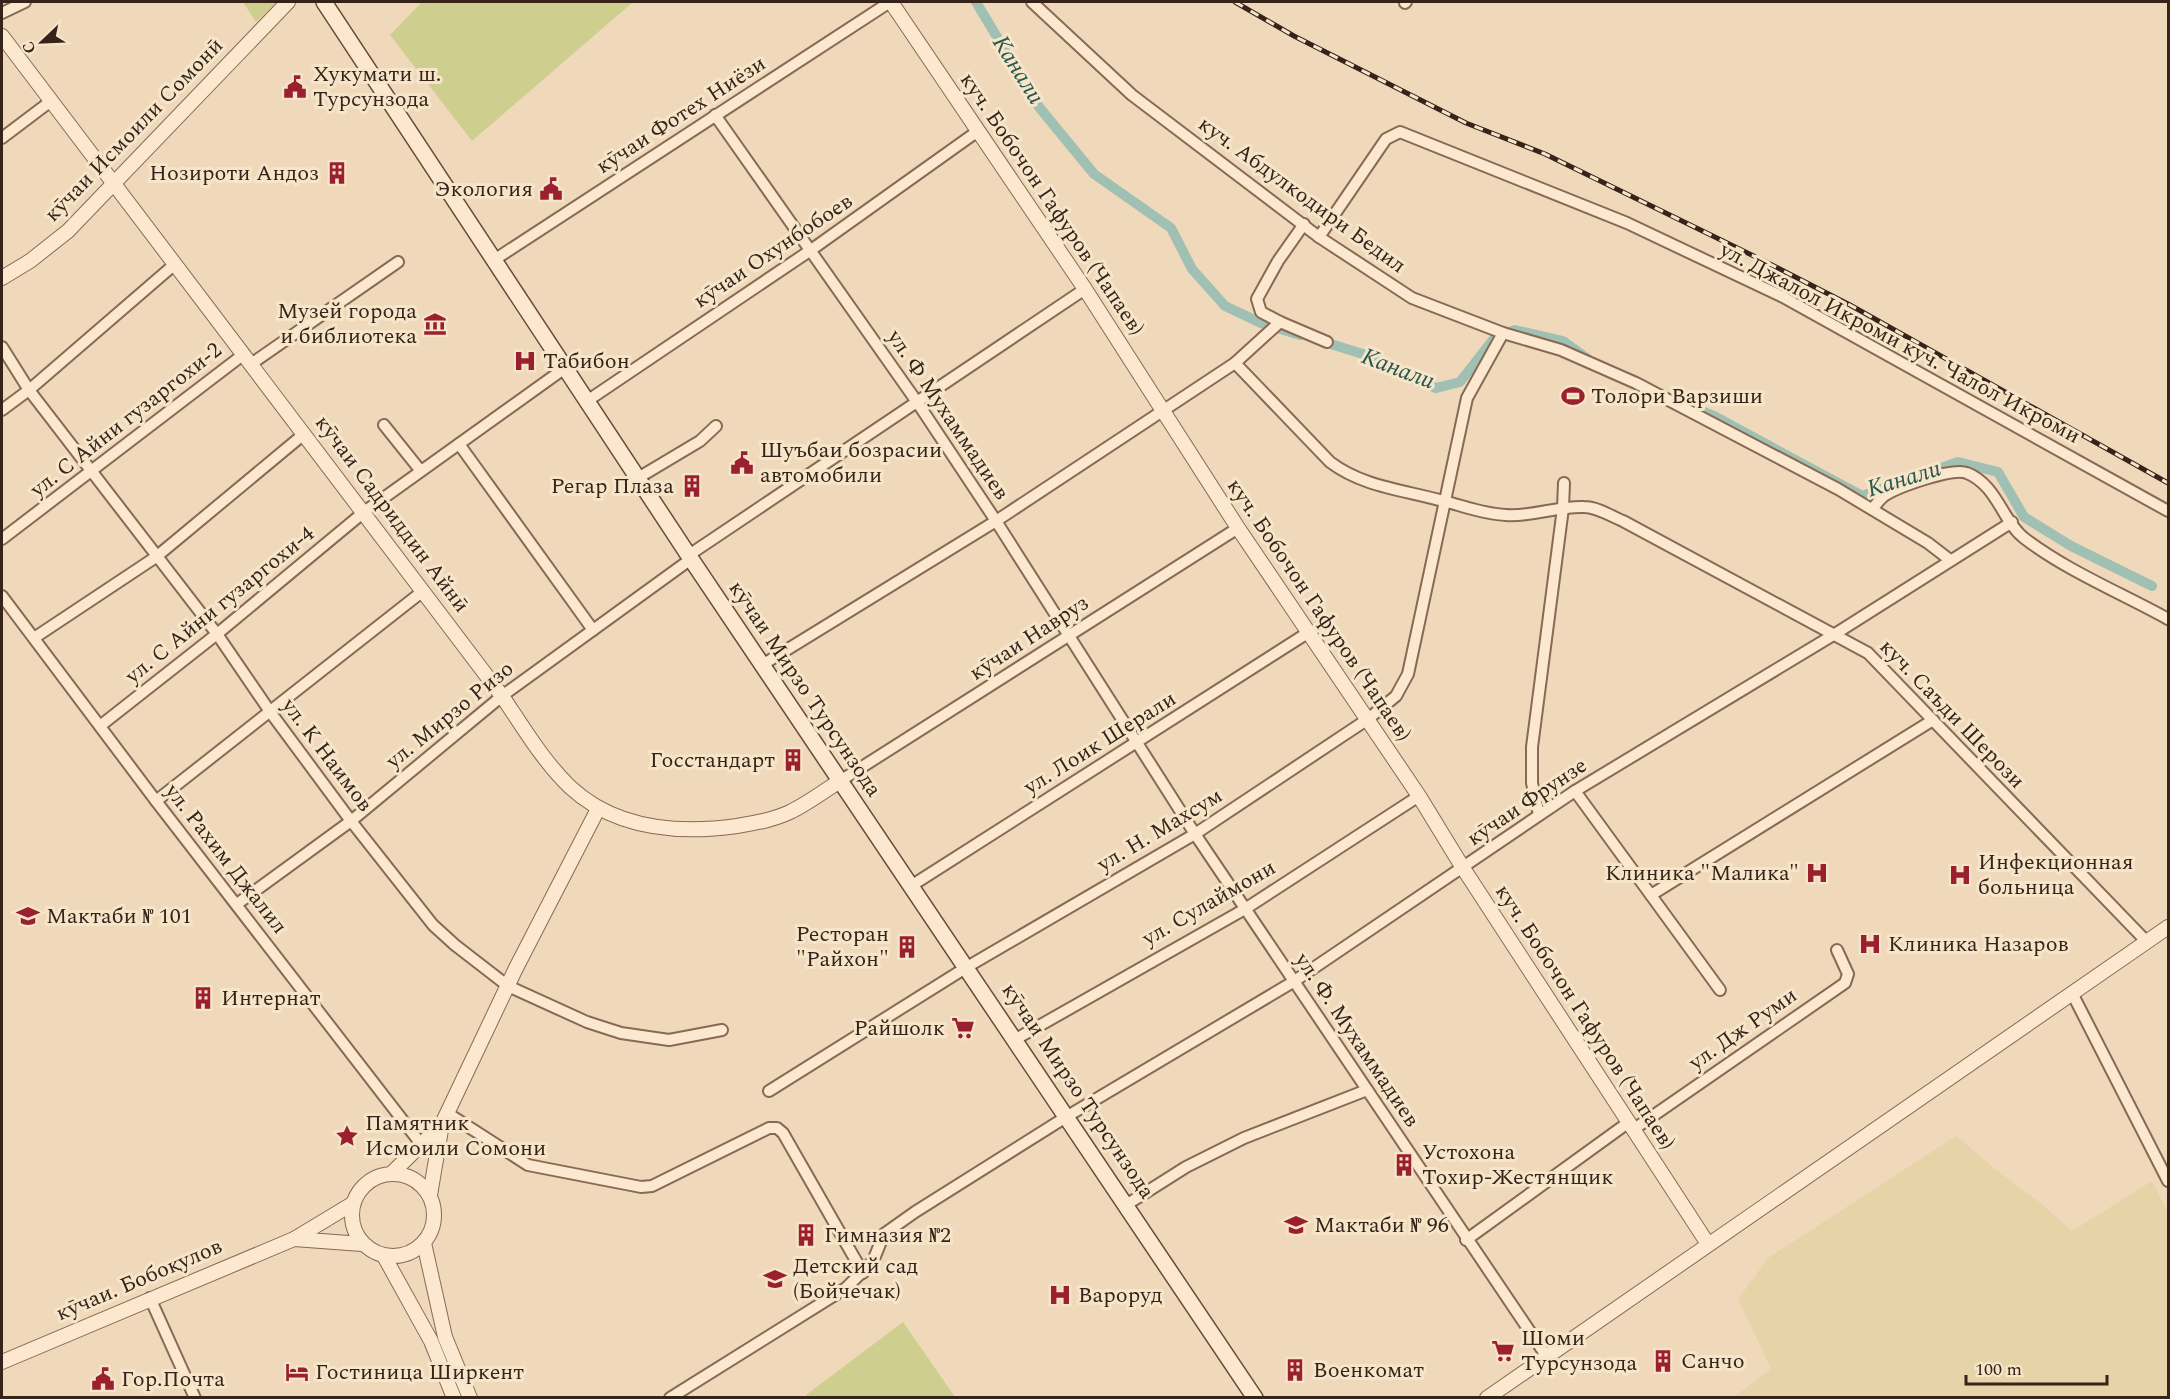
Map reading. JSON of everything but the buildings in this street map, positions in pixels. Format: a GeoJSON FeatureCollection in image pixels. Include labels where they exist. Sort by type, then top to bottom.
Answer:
{"type":"FeatureCollection","features":[{"type":"Feature","properties":{"kind":"main road","name":"кӯчаи Мирзо Турсунзода"},"geometry":{"type":"LineString","coordinates":[[324,2],[762,665],[1016,1039],[1255,1398]]}},
{"type":"Feature","properties":{"kind":"street"},"geometry":{"type":"LineString","coordinates":[[2,13],[25,2]]}},
{"type":"Feature","properties":{"kind":"street","name":"кӯчаи Исмоили Сомонӣ"},"geometry":{"type":"LineString","coordinates":[[2,278],[30,261],[68,231],[288,2]]}},
{"type":"Feature","properties":{"kind":"street","name":"кӯчаи Фотех Ниёзи"},"geometry":{"type":"LineString","coordinates":[[494,260],[890,2]]}},
{"type":"Feature","properties":{"kind":"street","name":"куч. Бобочон Гафуров (Чапаев)"},"geometry":{"type":"LineString","coordinates":[[890,2],[1085,289],[1238,528],[1419,796],[1463,868],[1708,1244]]}},
{"type":"Feature","properties":{"kind":"street","name":"куч. Абдулкодири Бедил"},"geometry":{"type":"LineString","coordinates":[[1032,2],[1119,84],[1319,237],[1412,298],[1503,333],[1561,350],[1636,383],[1838,489],[1950,560]]}},
{"type":"Feature","properties":{"kind":"street","name":"кӯчаи Садриддин Айнӣ"},"geometry":{"type":"LineString","coordinates":[[2,36],[364,512],[559,776],[598,809],[643,824],[670,830],[709,830],[761,822],[789,813],[840,781]]}},
{"type":"Feature","properties":{"kind":"street"},"geometry":{"type":"LineString","coordinates":[[2,138],[51,101]]}},
{"type":"Feature","properties":{"kind":"street","name":"ул. Ф Мухаммадиев"},"geometry":{"type":"LineString","coordinates":[[716,115],[917,402],[996,521],[1136,744]]}},
{"type":"Feature","properties":{"kind":"street","name":"кӯчаи Охунбобоев"},"geometry":{"type":"LineString","coordinates":[[587,401],[811,250],[978,131]]}},
{"type":"Feature","properties":{"kind":"street","name":"ул. Джалол Икроми куч. Чалол Икроми"},"geometry":{"type":"LineString","coordinates":[[1319,237],[1386,139],[1400,132],[1627,223],[1783,297],[2169,511]]}},
{"type":"Feature","properties":{"kind":"street"},"geometry":{"type":"LineString","coordinates":[[1304,224],[1278,261],[1257,299],[1262,312],[1327,342]]}},
{"type":"Feature","properties":{"kind":"street","name":"ул. С Айни гузаргохи-2"},"geometry":{"type":"LineString","coordinates":[[2,539],[248,359],[398,262]]}},
{"type":"Feature","properties":{"kind":"street"},"geometry":{"type":"LineString","coordinates":[[2,410],[29,390],[176,264]]}},
{"type":"Feature","properties":{"kind":"street","name":"ул. Мирзо Ризо"},"geometry":{"type":"LineString","coordinates":[[237,904],[351,821],[502,696],[690,557],[1085,289]]}},
{"type":"Feature","properties":{"kind":"street"},"geometry":{"type":"LineString","coordinates":[[762,665],[996,521],[1235,363],[1280,322]]}},
{"type":"Feature","properties":{"kind":"street","name":"ул. Н. Махсум"},"geometry":{"type":"LineString","coordinates":[[769,1091],[967,967],[1195,834],[1368,719],[1396,696],[1408,674],[1467,398],[1503,333]]}},
{"type":"Feature","properties":{"kind":"street","name":"ул. К Наимов"},"geometry":{"type":"LineString","coordinates":[[2,347],[29,390],[94,471],[156,557],[217,634],[271,713],[351,821],[433,925],[508,986],[587,1022],[621,1033],[669,1040],[722,1030]]}},
{"type":"Feature","properties":{"kind":"street","name":"куч. Саъди Шерози"},"geometry":{"type":"LineString","coordinates":[[1235,363],[1330,462],[1344,473],[1368,483],[1444,501],[1477,512],[1506,515],[1536,514],[1563,508],[1586,507],[1623,521],[1835,633],[1868,653],[2147,942]]}},
{"type":"Feature","properties":{"kind":"street","name":"ул. С Айни гузаргохи-4"},"geometry":{"type":"LineString","coordinates":[[100,726],[217,634],[364,512],[565,368]]}},
{"type":"Feature","properties":{"kind":"street"},"geometry":{"type":"LineString","coordinates":[[384,425],[420,470]]}},
{"type":"Feature","properties":{"kind":"street"},"geometry":{"type":"LineString","coordinates":[[638,478],[700,441],[716,426]]}},
{"type":"Feature","properties":{"kind":"street"},"geometry":{"type":"LineString","coordinates":[[34,638],[156,557],[304,434]]}},
{"type":"Feature","properties":{"kind":"street"},"geometry":{"type":"LineString","coordinates":[[459,444],[593,630]]}},
{"type":"Feature","properties":{"kind":"street"},"geometry":{"type":"LineString","coordinates":[[1872,509],[1892,492],[1946,473],[1965,472],[1985,486],[2020,536],[2169,619]]}},
{"type":"Feature","properties":{"kind":"street"},"geometry":{"type":"LineString","coordinates":[[1539,815],[1532,783],[1532,747],[1563,508],[1564,483]]}},
{"type":"Feature","properties":{"kind":"street","name":"кӯчаи Фрунзе"},"geometry":{"type":"LineString","coordinates":[[670,1398],[846,1288],[873,1261],[884,1234],[1066,1117],[1293,982],[1575,791],[2012,522]]}},
{"type":"Feature","properties":{"kind":"street","name":"кӯчаи Навруз"},"geometry":{"type":"LineString","coordinates":[[840,781],[1238,528]]}},
{"type":"Feature","properties":{"kind":"street"},"geometry":{"type":"LineString","coordinates":[[156,801],[271,713],[423,591]]}},
{"type":"Feature","properties":{"kind":"street","name":"ул. Рахим Джалил"},"geometry":{"type":"LineString","coordinates":[[2,597],[421,1144]]}},
{"type":"Feature","properties":{"kind":"street","name":"ул. Лоик Шерали"},"geometry":{"type":"LineString","coordinates":[[911,886],[1309,632]]}},
{"type":"Feature","properties":{"kind":"street"},"geometry":{"type":"LineString","coordinates":[[1651,895],[1933,720]]}},
{"type":"Feature","properties":{"kind":"street","name":"ул. Ф. Мухаммадиев"},"geometry":{"type":"LineString","coordinates":[[1136,744],[1293,982],[1391,1123],[1466,1240],[1547,1357]]}},
{"type":"Feature","properties":{"kind":"street","name":"ул. Дж Руми"},"geometry":{"type":"LineString","coordinates":[[1575,791],[1720,990]]}},
{"type":"Feature","properties":{"kind":"street","name":"ул. Сулаймони"},"geometry":{"type":"LineString","coordinates":[[1016,1039],[1245,909],[1419,796]]}},
{"type":"Feature","properties":{"kind":"street"},"geometry":{"type":"LineString","coordinates":[[294,1239],[362,1244],[384,1256],[406,1255],[424,1243],[435,1217],[430,1195],[445,1118],[508,986],[598,809]]}},
{"type":"Feature","properties":{"kind":"street"},"geometry":{"type":"LineString","coordinates":[[1487,1398],[2169,927]]}},
{"type":"Feature","properties":{"kind":"street","name":"ул. Дж Руми"},"geometry":{"type":"LineString","coordinates":[[1466,1240],[1631,1125],[1845,983],[1848,975],[1837,950]]}},
{"type":"Feature","properties":{"kind":"street"},"geometry":{"type":"LineString","coordinates":[[2073,995],[2169,1181]]}},
{"type":"Feature","properties":{"kind":"street"},"geometry":{"type":"LineString","coordinates":[[1126,1204],[1186,1167],[1244,1138],[1367,1090]]}},
{"type":"Feature","properties":{"kind":"street"},"geometry":{"type":"LineString","coordinates":[[362,1244],[352,1225],[352,1204],[367,1181],[392,1173],[445,1118]]}},
{"type":"Feature","properties":{"kind":"street"},"geometry":{"type":"LineString","coordinates":[[445,1118],[528,1165],[631,1187],[652,1186],[769,1128],[777,1128],[783,1133],[863,1273]]}},
{"type":"Feature","properties":{"kind":"street"},"geometry":{"type":"LineString","coordinates":[[392,1173],[417,1181],[430,1195]]}},
{"type":"Feature","properties":{"kind":"street","name":"кӯчаи. Бобоқулов"},"geometry":{"type":"LineString","coordinates":[[2,1362],[294,1239],[352,1204]]}},
{"type":"Feature","properties":{"kind":"street"},"geometry":{"type":"LineString","coordinates":[[424,1243],[445,1337],[470,1398]]}},
{"type":"Feature","properties":{"kind":"street"},"geometry":{"type":"LineString","coordinates":[[384,1256],[431,1341],[454,1398]]}},
{"type":"Feature","properties":{"kind":"street"},"geometry":{"type":"LineString","coordinates":[[150,1298],[195,1398]]}},
{"type":"Feature","properties":{"kind":"shaded area"},"geometry":{"type":"Polygon","coordinates":[[[1956,1136],[2015,1185],[2037,1200],[2072,1231],[2152,1181],[2168,1213],[2168,1397],[1734,1397],[1771,1369],[1738,1299],[1768,1258],[1956,1136]]]}},
{"type":"Feature","properties":{"kind":"green space"},"geometry":{"type":"Polygon","coordinates":[[[243,2],[277,2],[256,22],[243,2]]]}},
{"type":"Feature","properties":{"kind":"green space"},"geometry":{"type":"Polygon","coordinates":[[[422,2],[633,2],[472,141],[390,35],[422,2]]]}},
{"type":"Feature","properties":{"kind":"green space"},"geometry":{"type":"Polygon","coordinates":[[[903,1322],[955,1397],[808,1397],[806,1395],[903,1322]]]}},
{"type":"Feature","properties":{"kind":"waterway","name":"Канали"},"geometry":{"type":"LineString","coordinates":[[976,2],[1039,107],[1094,174],[1171,228],[1192,269],[1225,306],[1261,323],[1300,335]]}},
{"type":"Feature","properties":{"kind":"waterway","name":"Канали"},"geometry":{"type":"LineString","coordinates":[[1318,340],[1369,356],[1397,373],[1436,388],[1460,382],[1496,336],[1515,330],[1563,341],[1588,359]]}},
{"type":"Feature","properties":{"kind":"waterway","name":"Канали"},"geometry":{"type":"LineString","coordinates":[[1685,405],[1714,416],[1862,496],[1958,462],[1998,472],[2024,517],[2071,546],[2152,586]]}},
{"type":"Feature","properties":{"kind":"railway"},"geometry":{"type":"LineString","coordinates":[[1235,2],[1294,36],[1466,123],[1545,154],[1850,305],[2168,483]]}},
{"type":"Feature","properties":{"kind":"place","name":"Хукумати ш. Турсунзода"},"geometry":{"type":"Point","coordinates":[295,87]}},
{"type":"Feature","properties":{"kind":"place","name":"Нозироти Андоз"},"geometry":{"type":"Point","coordinates":[337,173]}},
{"type":"Feature","properties":{"kind":"place","name":"Экология"},"geometry":{"type":"Point","coordinates":[551,189]}},
{"type":"Feature","properties":{"kind":"place","name":"Музей города и библиотека"},"geometry":{"type":"Point","coordinates":[435,324]}},
{"type":"Feature","properties":{"kind":"place","name":"Табибон"},"geometry":{"type":"Point","coordinates":[525,361]}},
{"type":"Feature","properties":{"kind":"place","name":"Толори Варзиши"},"geometry":{"type":"Point","coordinates":[1573,396]}},
{"type":"Feature","properties":{"kind":"place","name":"Шуъбаи бозрасии автомобили"},"geometry":{"type":"Point","coordinates":[742,463]}},
{"type":"Feature","properties":{"kind":"place","name":"Регар Плаза"},"geometry":{"type":"Point","coordinates":[692,486]}},
{"type":"Feature","properties":{"kind":"place","name":"Госстандарт"},"geometry":{"type":"Point","coordinates":[793,760]}},
{"type":"Feature","properties":{"kind":"place","name":"Клиника \"Малика\""},"geometry":{"type":"Point","coordinates":[1817,873]}},
{"type":"Feature","properties":{"kind":"place","name":"Инфекционная больница"},"geometry":{"type":"Point","coordinates":[1960,875]}},
{"type":"Feature","properties":{"kind":"place","name":"Мактаби № 101"},"geometry":{"type":"Point","coordinates":[28,916]}},
{"type":"Feature","properties":{"kind":"place","name":"Клиника Назаров"},"geometry":{"type":"Point","coordinates":[1870,944]}},
{"type":"Feature","properties":{"kind":"place","name":"Ресторан \"Райхон\""},"geometry":{"type":"Point","coordinates":[907,947]}},
{"type":"Feature","properties":{"kind":"place","name":"Интернат"},"geometry":{"type":"Point","coordinates":[203,998]}},
{"type":"Feature","properties":{"kind":"place","name":"Райшолк"},"geometry":{"type":"Point","coordinates":[963,1028]}},
{"type":"Feature","properties":{"kind":"place","name":"Памятник Исмоили Сомони"},"geometry":{"type":"Point","coordinates":[347,1136]}},
{"type":"Feature","properties":{"kind":"place","name":"Устохона Тохир-Жестянщик"},"geometry":{"type":"Point","coordinates":[1404,1165]}},
{"type":"Feature","properties":{"kind":"place","name":"Мактаби № 96"},"geometry":{"type":"Point","coordinates":[1296,1225]}},
{"type":"Feature","properties":{"kind":"place","name":"Гимназия №2"},"geometry":{"type":"Point","coordinates":[806,1235]}},
{"type":"Feature","properties":{"kind":"place","name":"Детский сад (Бойчечак)"},"geometry":{"type":"Point","coordinates":[775,1279]}},
{"type":"Feature","properties":{"kind":"place","name":"Вароруд"},"geometry":{"type":"Point","coordinates":[1060,1295]}},
{"type":"Feature","properties":{"kind":"place","name":"Шоми Турсунзода"},"geometry":{"type":"Point","coordinates":[1503,1351]}},
{"type":"Feature","properties":{"kind":"place","name":"Санчо"},"geometry":{"type":"Point","coordinates":[1663,1361]}},
{"type":"Feature","properties":{"kind":"place","name":"Военкомат"},"geometry":{"type":"Point","coordinates":[1295,1370]}},
{"type":"Feature","properties":{"kind":"place","name":"Гостиница Ширкент"},"geometry":{"type":"Point","coordinates":[297,1372]}},
{"type":"Feature","properties":{"kind":"place","name":"Гор.Почта"},"geometry":{"type":"Point","coordinates":[103,1379]}}]}
